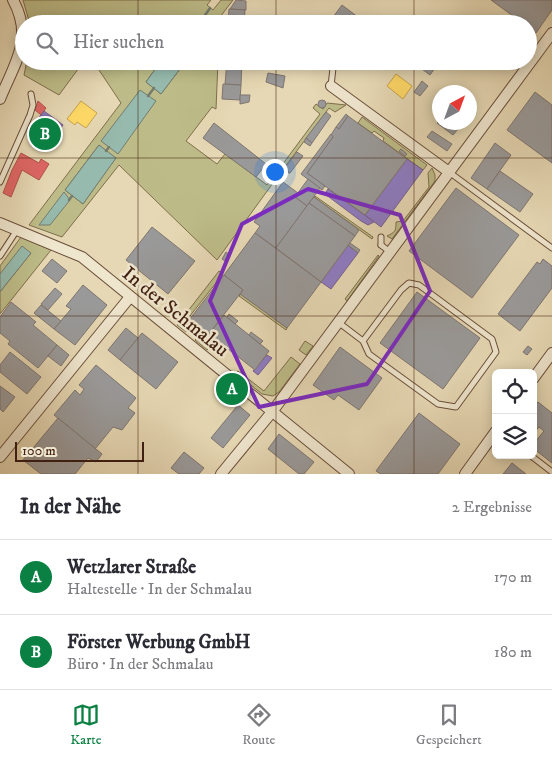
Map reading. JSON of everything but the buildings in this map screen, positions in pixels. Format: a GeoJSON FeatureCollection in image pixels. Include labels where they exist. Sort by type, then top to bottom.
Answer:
{"type":"FeatureCollection","features":[{"type":"Feature","properties":{"kind":"street"},"geometry":{"type":"LineString","coordinates":[[13,0],[20,15]]}},
{"type":"Feature","properties":{"kind":"street"},"geometry":{"type":"LineString","coordinates":[[537,53],[552,33]]}},
{"type":"Feature","properties":{"kind":"street"},"geometry":{"type":"LineString","coordinates":[[0,99],[15,62]]}},
{"type":"Feature","properties":{"kind":"street"},"geometry":{"type":"LineString","coordinates":[[221,474],[272,412],[524,70]]}},
{"type":"Feature","properties":{"kind":"street"},"geometry":{"type":"LineString","coordinates":[[331,86],[448,172]]}},
{"type":"Feature","properties":{"kind":"street","name":"In der Schmalau"},"geometry":{"type":"LineString","coordinates":[[0,223],[82,257],[349,474]]}},
{"type":"Feature","properties":{"kind":"street"},"geometry":{"type":"LineString","coordinates":[[0,457],[130,297]]}},
{"type":"Feature","properties":{"kind":"street"},"geometry":{"type":"LineString","coordinates":[[537,374],[552,353]]}},
{"type":"Feature","properties":{"kind":"street"},"geometry":{"type":"LineString","coordinates":[[464,474],[492,436]]}},
{"type":"Feature","properties":{"kind":"lane"},"geometry":{"type":"LineString","coordinates":[[331,86],[333,70]]}},
{"type":"Feature","properties":{"kind":"lane"},"geometry":{"type":"LineString","coordinates":[[0,182],[30,115],[33,105],[31,94]]}},
{"type":"Feature","properties":{"kind":"lane"},"geometry":{"type":"LineString","coordinates":[[448,172],[552,248]]}},
{"type":"Feature","properties":{"kind":"lane"},"geometry":{"type":"LineString","coordinates":[[0,256],[17,230]]}},
{"type":"Feature","properties":{"kind":"lane"},"geometry":{"type":"LineString","coordinates":[[381,237],[381,245]]}},
{"type":"Feature","properties":{"kind":"lane"},"geometry":{"type":"LineString","coordinates":[[374,246],[381,245],[390,252]]}},
{"type":"Feature","properties":{"kind":"lane"},"geometry":{"type":"LineString","coordinates":[[338,322],[364,341],[369,354],[438,404],[456,407],[496,352],[492,339],[419,285],[409,284],[401,290],[364,341]]}},
{"type":"Feature","properties":{"kind":"lane"},"geometry":{"type":"LineString","coordinates":[[535,459],[552,472]]}},
{"type":"Feature","properties":{"kind":"highlighted area"},"geometry":{"type":"Polygon","coordinates":[[[308,189],[400,215],[430,291],[367,384],[259,407],[210,301],[242,224],[308,189]]]}},
{"type":"Feature","properties":{"kind":"shaded area"},"geometry":{"type":"Polygon","coordinates":[[[23,0],[211,0],[207,5],[213,10],[221,0],[233,0],[222,15],[27,15],[23,0]]]}},
{"type":"Feature","properties":{"kind":"shaded area"},"geometry":{"type":"Polygon","coordinates":[[[25,70],[77,70],[59,95],[24,75],[25,70]]]}},
{"type":"Feature","properties":{"kind":"shaded area"},"geometry":{"type":"Polygon","coordinates":[[[99,70],[155,70],[146,82],[161,94],[179,70],[218,70],[216,109],[212,107],[186,141],[217,164],[225,154],[267,185],[270,181],[273,183],[217,260],[119,165],[62,237],[29,225],[121,103],[99,70]],[[99,145],[65,190],[83,204],[115,159],[99,145]]]}},
{"type":"Feature","properties":{"kind":"shaded area"},"geometry":{"type":"Polygon","coordinates":[[[327,103],[346,105],[335,112],[329,108],[284,168],[290,173],[285,172],[282,169],[282,165],[320,114],[313,108],[316,104],[323,109],[327,103]]]}},
{"type":"Feature","properties":{"kind":"shaded area"},"geometry":{"type":"Polygon","coordinates":[[[362,117],[427,165],[423,170],[383,141],[384,138],[374,131],[372,133],[358,123],[362,117]]]}},
{"type":"Feature","properties":{"kind":"shaded area"},"geometry":{"type":"Polygon","coordinates":[[[432,168],[435,181],[392,239],[387,236],[392,234],[396,228],[396,222],[403,221],[429,187],[428,173],[432,168]]]}},
{"type":"Feature","properties":{"kind":"shaded area"},"geometry":{"type":"Polygon","coordinates":[[[314,197],[373,237],[372,239],[314,197]]]}},
{"type":"Feature","properties":{"kind":"shaded area"},"geometry":{"type":"Polygon","coordinates":[[[21,237],[51,250],[0,314],[0,292],[31,253],[0,274],[0,266],[21,237]]]}},
{"type":"Feature","properties":{"kind":"shaded area"},"geometry":{"type":"Polygon","coordinates":[[[379,256],[347,301],[345,299],[379,256]]]}},
{"type":"Feature","properties":{"kind":"shaded area"},"geometry":{"type":"Polygon","coordinates":[[[219,271],[223,274],[186,321],[191,326],[186,332],[177,325],[219,271]]]}},
{"type":"Feature","properties":{"kind":"shaded area"},"geometry":{"type":"Polygon","coordinates":[[[241,294],[287,328],[286,330],[239,296],[241,294]]]}},
{"type":"Feature","properties":{"kind":"shaded area"},"geometry":{"type":"Polygon","coordinates":[[[203,331],[213,337],[206,345],[209,348],[207,350],[195,340],[203,331]]]}},
{"type":"Feature","properties":{"kind":"shaded area"},"geometry":{"type":"Polygon","coordinates":[[[305,341],[313,346],[306,355],[299,350],[305,341]]]}},
{"type":"Feature","properties":{"kind":"shaded area"},"geometry":{"type":"Polygon","coordinates":[[[291,357],[300,364],[279,392],[273,396],[262,394],[236,373],[238,371],[264,391],[291,357]]]}},
{"type":"Feature","properties":{"kind":"water"},"geometry":{"type":"Polygon","coordinates":[[[155,70],[179,70],[161,94],[146,82],[155,70]]]}},
{"type":"Feature","properties":{"kind":"water"},"geometry":{"type":"Polygon","coordinates":[[[140,90],[156,101],[118,154],[101,141],[140,90]]]}},
{"type":"Feature","properties":{"kind":"water"},"geometry":{"type":"Polygon","coordinates":[[[99,145],[116,158],[83,204],[65,190],[99,145]]]}},
{"type":"Feature","properties":{"kind":"water"},"geometry":{"type":"Polygon","coordinates":[[[64,192],[70,200],[50,225],[39,225],[64,192]]]}},
{"type":"Feature","properties":{"kind":"water"},"geometry":{"type":"Polygon","coordinates":[[[22,246],[31,253],[0,292],[0,274],[22,246]]]}},
{"type":"Feature","properties":{"kind":"waterway"},"geometry":{"type":"LineString","coordinates":[[205,15],[210,8]]}},
{"type":"Feature","properties":{"kind":"waterway"},"geometry":{"type":"LineString","coordinates":[[148,96],[154,88]]}},
{"type":"Feature","properties":{"kind":"waterway"},"geometry":{"type":"LineString","coordinates":[[106,151],[109,147]]}},
{"type":"Feature","properties":{"kind":"waterway"},"geometry":{"type":"LineString","coordinates":[[69,200],[72,196]]}},
{"type":"Feature","properties":{"kind":"place","name":"Förster Werbung GmbH"},"geometry":{"type":"Point","coordinates":[45,134]}},
{"type":"Feature","properties":{"kind":"place","name":"Wetzlarer Straße"},"geometry":{"type":"Point","coordinates":[232,389]}}]}
